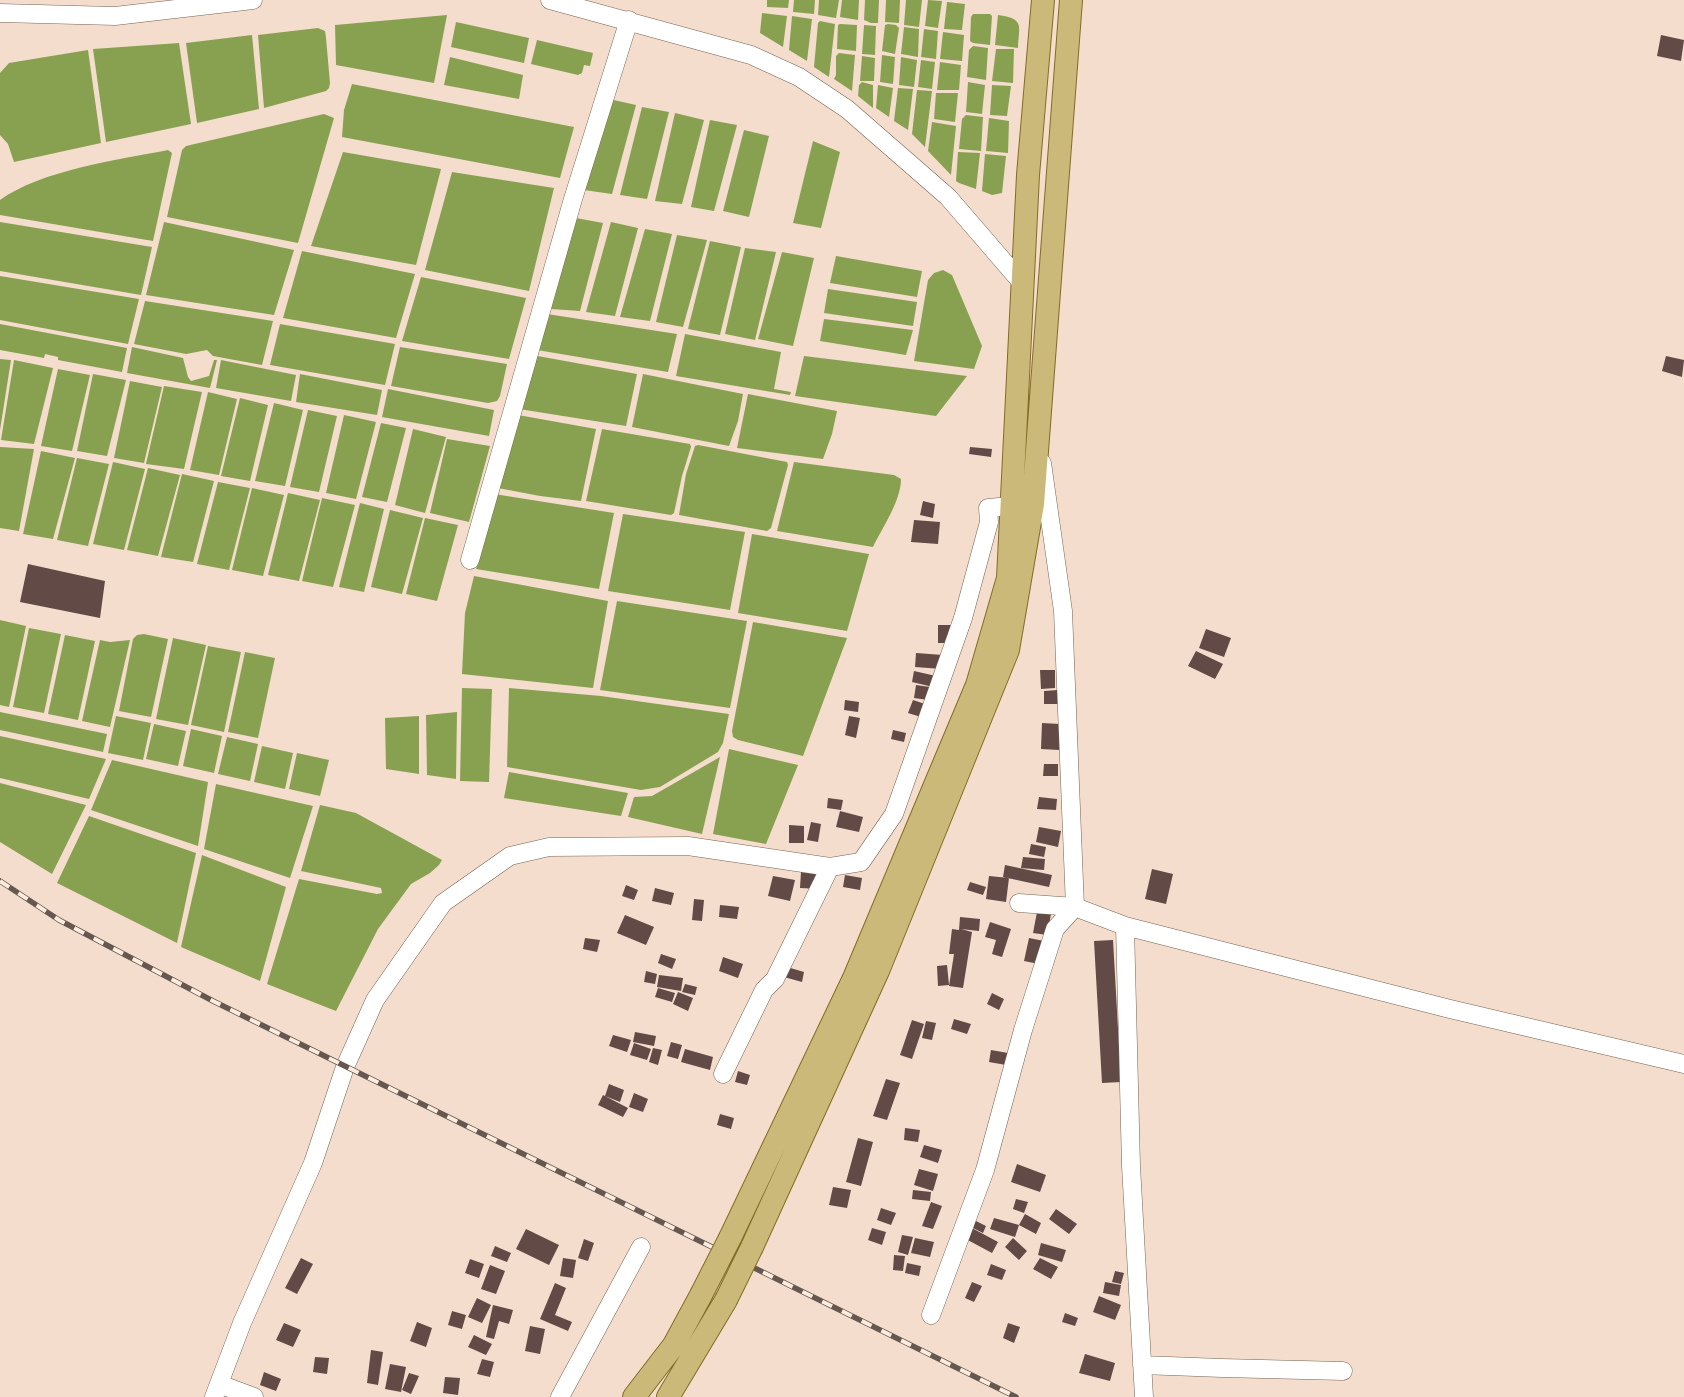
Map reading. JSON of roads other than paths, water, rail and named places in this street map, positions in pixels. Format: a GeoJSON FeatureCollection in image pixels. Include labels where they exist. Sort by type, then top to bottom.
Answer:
{"type":"FeatureCollection","features":[{"type":"Feature","properties":{"kind":"main road"},"geometry":{"type":"LineString","coordinates":[[668,1397],[726,1300],[878,972],[1008,650],[1023,505],[1022,284],[1028,175],[1043,0]]}},
{"type":"Feature","properties":{"kind":"main road"},"geometry":{"type":"LineString","coordinates":[[634,1397],[674,1345],[730,1238],[854,978],[976,685],[1008,578],[1038,430],[1071,0]]}},
{"type":"Feature","properties":{"kind":"street"},"geometry":{"type":"LineString","coordinates":[[0,13],[115,16],[253,0]]}},
{"type":"Feature","properties":{"kind":"street"},"geometry":{"type":"LineString","coordinates":[[550,0],[629,20],[751,55],[798,77],[847,109],[948,197],[1022,284]]}},
{"type":"Feature","properties":{"kind":"street"},"geometry":{"type":"LineString","coordinates":[[470,560],[573,199],[629,20]]}},
{"type":"Feature","properties":{"kind":"street"},"geometry":{"type":"LineString","coordinates":[[932,1315],[985,1170],[1023,1030],[1054,929],[1075,908],[1063,611],[1038,430]]}},
{"type":"Feature","properties":{"kind":"street"},"geometry":{"type":"LineString","coordinates":[[254,1397],[216,1390],[242,1323],[313,1163],[345,1068],[376,1000],[442,903],[510,856],[549,848],[688,846],[830,867],[861,862],[894,814],[963,618],[989,522],[988,508],[1023,505]]}},
{"type":"Feature","properties":{"kind":"street"},"geometry":{"type":"LineString","coordinates":[[723,1074],[764,990],[775,979],[830,867]]}},
{"type":"Feature","properties":{"kind":"street"},"geometry":{"type":"LineString","coordinates":[[1019,903],[1075,908],[1125,926],[1450,1009],[1684,1064]]}},
{"type":"Feature","properties":{"kind":"street"},"geometry":{"type":"LineString","coordinates":[[1125,926],[1131,1166],[1144,1397]]}},
{"type":"Feature","properties":{"kind":"street"},"geometry":{"type":"LineString","coordinates":[[560,1397],[641,1248]]}},
{"type":"Feature","properties":{"kind":"street"},"geometry":{"type":"LineString","coordinates":[[1142,1365],[1343,1371]]}},
{"type":"Feature","properties":{"kind":"railway"},"geometry":{"type":"LineString","coordinates":[[0,881],[59,920],[213,1001],[1016,1397]]}}]}
